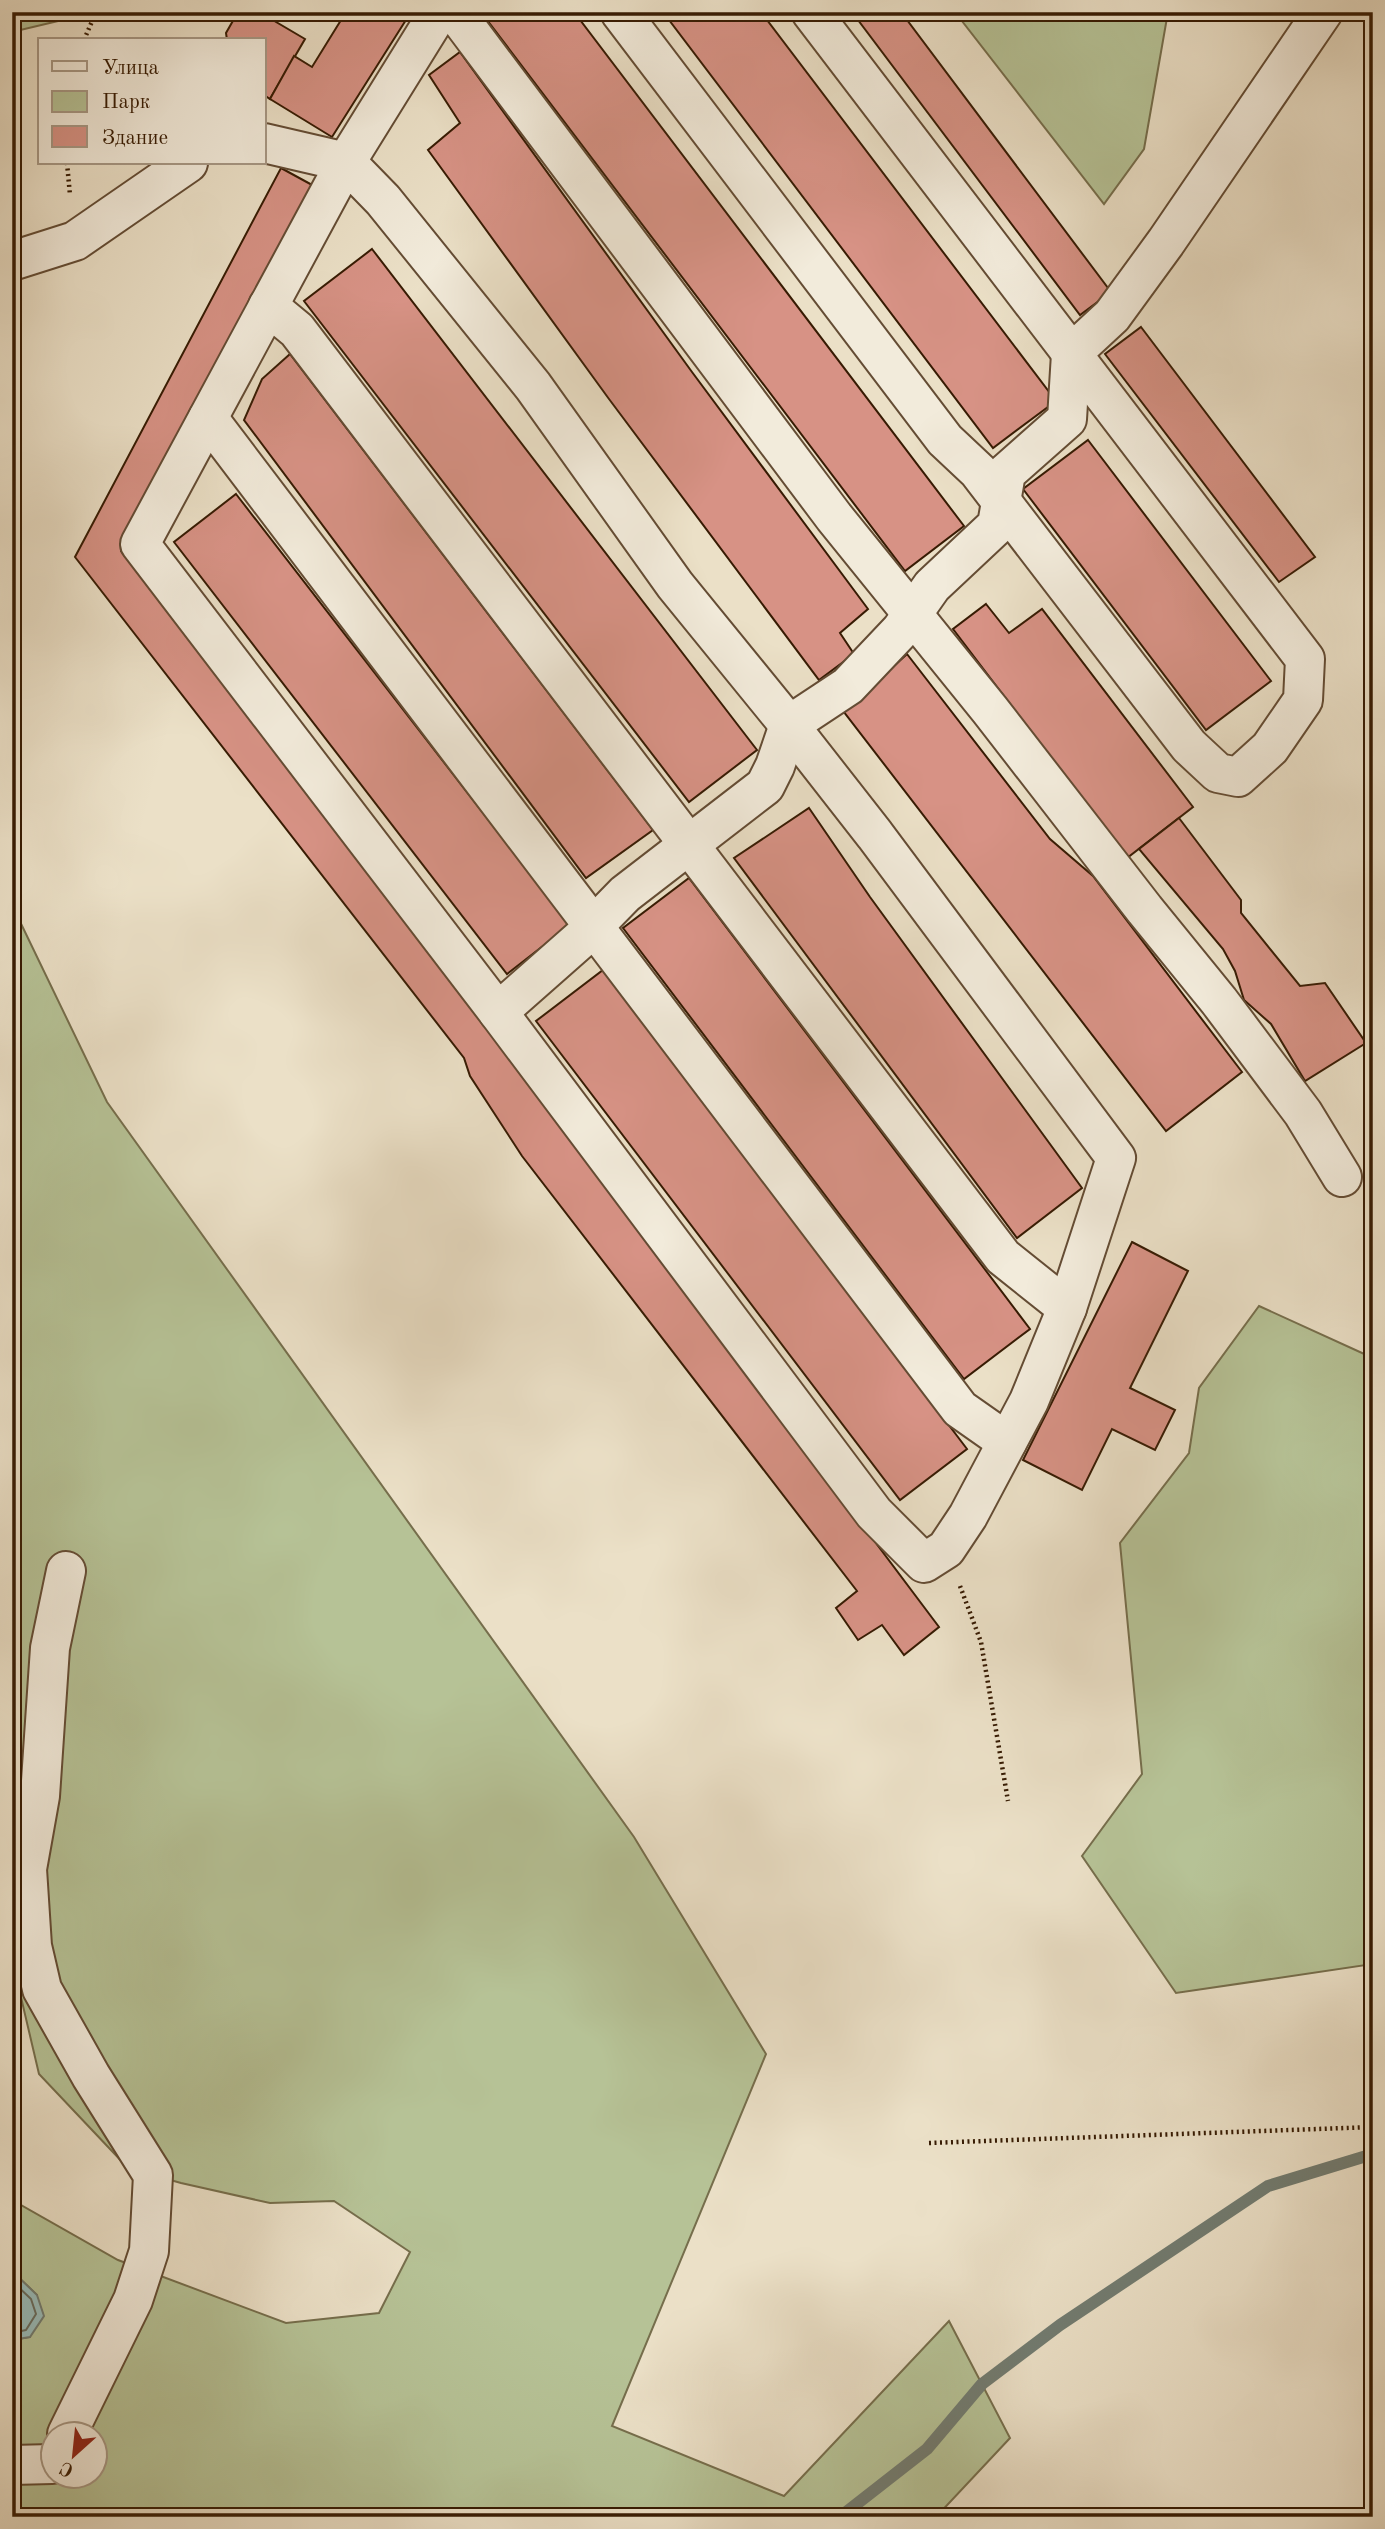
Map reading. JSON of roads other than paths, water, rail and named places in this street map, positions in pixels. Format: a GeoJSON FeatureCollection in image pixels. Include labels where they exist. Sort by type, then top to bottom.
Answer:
{"type":"FeatureCollection","features":[{"type":"Feature","properties":{"kind":"street"},"geometry":{"type":"LineString","coordinates":[[266,143],[346,162],[383,200],[533,386],[675,585],[875,835],[1116,1158],[1067,1308],[1029,1401],[968,1516],[946,1549],[924,1563],[874,1513],[498,1012],[140,544],[346,162],[439,12]]}},
{"type":"Feature","properties":{"kind":"street"},"geometry":{"type":"LineString","coordinates":[[455,12],[834,517],[1219,1001],[1303,1113],[1342,1177]]}},
{"type":"Feature","properties":{"kind":"street"},"geometry":{"type":"LineString","coordinates":[[620,12],[945,440],[978,471],[1189,746],[1218,773],[1238,777],[1270,748],[1303,700],[1305,659],[811,12]]}},
{"type":"Feature","properties":{"kind":"street"},"geometry":{"type":"LineString","coordinates":[[498,1012],[593,927],[625,894],[765,786],[789,725],[848,686],[901,630],[932,586],[997,524],[1006,473],[1067,419],[1071,355],[1112,316],[1323,12]]}},
{"type":"Feature","properties":{"kind":"street"},"geometry":{"type":"LineString","coordinates":[[12,261],[75,241],[187,164]]}},
{"type":"Feature","properties":{"kind":"street"},"geometry":{"type":"LineString","coordinates":[[268,306],[297,330],[1003,1257],[1067,1308]]}},
{"type":"Feature","properties":{"kind":"street"},"geometry":{"type":"LineString","coordinates":[[208,418],[960,1409],[1007,1442]]}},
{"type":"Feature","properties":{"kind":"street"},"geometry":{"type":"LineString","coordinates":[[66,1571],[50,1648],[40,1796],[27,1868],[32,1946],[42,1989],[91,2076],[153,2175],[149,2251],[133,2300],[74,2420]]}},
{"type":"Feature","properties":{"kind":"street"},"geometry":{"type":"LineString","coordinates":[[12,2465],[38,2464]]}},
{"type":"Feature","properties":{"kind":"water"},"geometry":{"type":"Polygon","coordinates":[[[12,2271],[37,2295],[44,2316],[30,2337],[12,2340],[12,2271]]]}},
{"type":"Feature","properties":{"kind":"waterway"},"geometry":{"type":"LineString","coordinates":[[840,2517],[927,2449],[982,2384],[1060,2325],[1268,2186],[1373,2154]]}}]}
